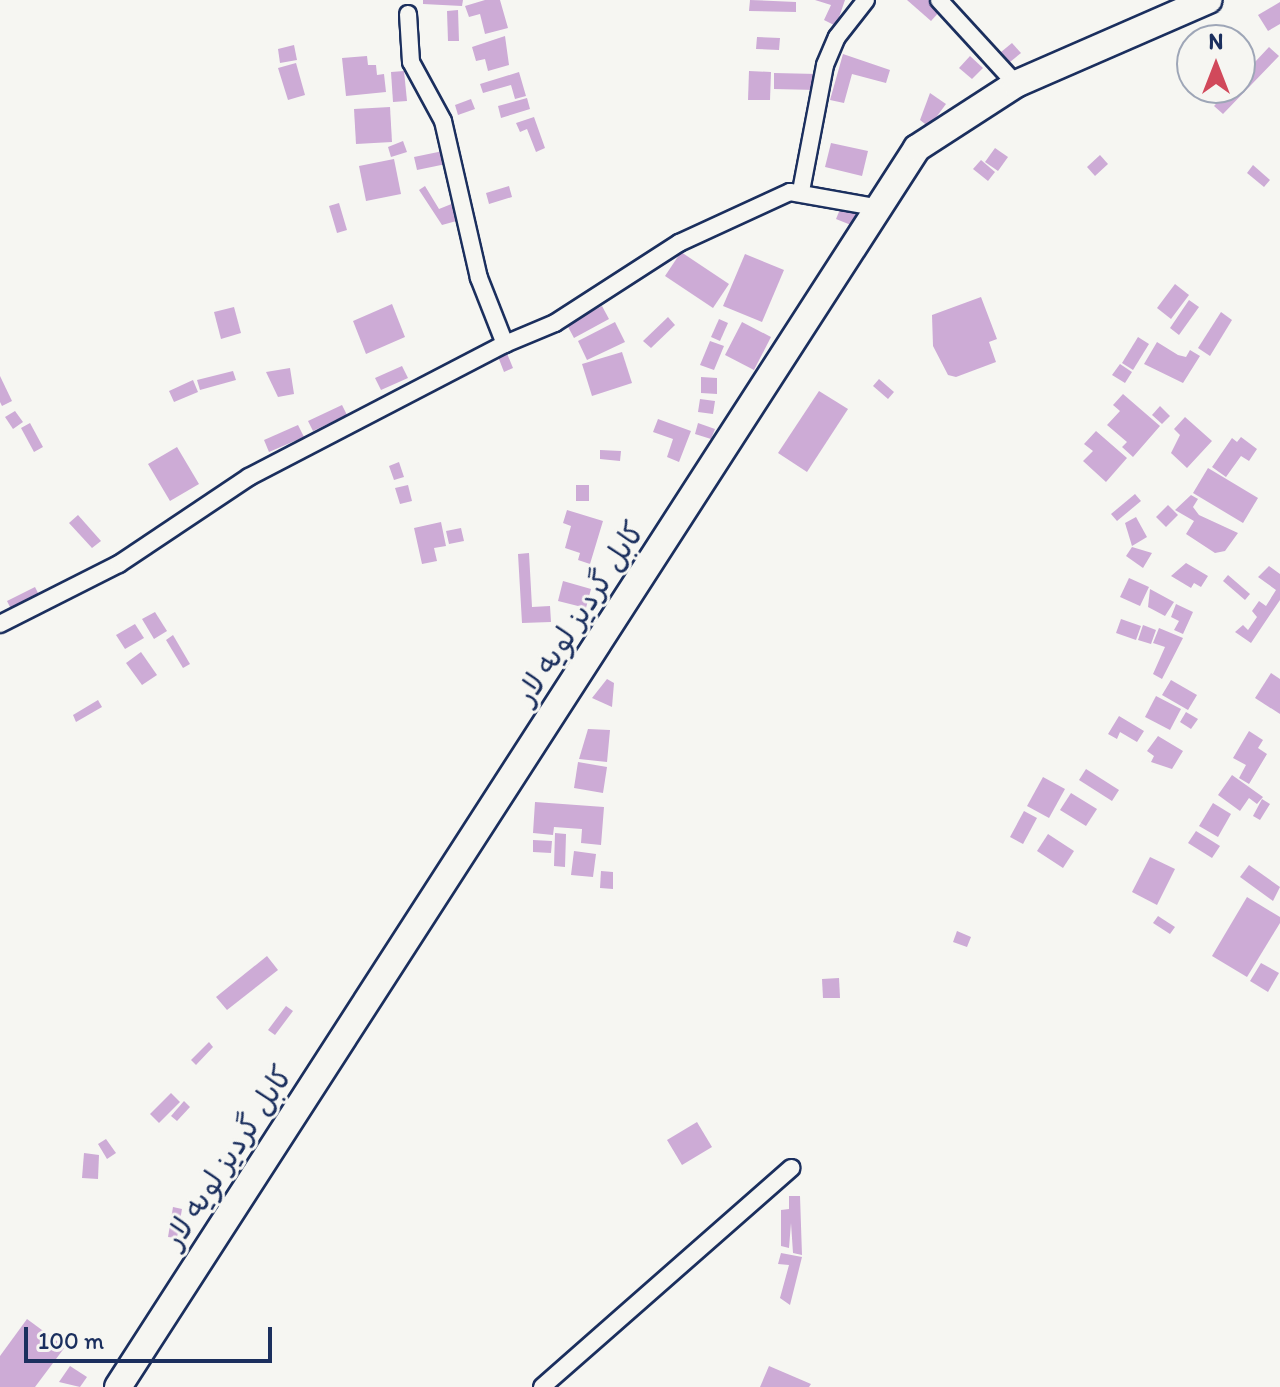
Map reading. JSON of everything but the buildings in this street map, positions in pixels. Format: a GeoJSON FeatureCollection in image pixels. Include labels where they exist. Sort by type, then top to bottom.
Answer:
{"type":"FeatureCollection","features":[{"type":"Feature","properties":{"kind":"highway","name":"کابل گردیز لویه لار"},"geometry":{"type":"LineString","coordinates":[[118,1387],[917,148],[1016,84],[1208,0]]}},
{"type":"Feature","properties":{"kind":"street"},"geometry":{"type":"LineString","coordinates":[[801,191],[825,65],[837,37],[866,0]]}},
{"type":"Feature","properties":{"kind":"street"},"geometry":{"type":"LineString","coordinates":[[939,0],[1016,84]]}},
{"type":"Feature","properties":{"kind":"street"},"geometry":{"type":"LineString","coordinates":[[408,14],[411,62],[439,109],[475,265],[505,344]]}},
{"type":"Feature","properties":{"kind":"street"},"geometry":{"type":"LineString","coordinates":[[0,624],[119,564],[249,477],[505,344],[555,323],[679,243],[801,191],[880,208]]}},
{"type":"Feature","properties":{"kind":"street"},"geometry":{"type":"LineString","coordinates":[[542,1387],[791,1168]]}}]}
